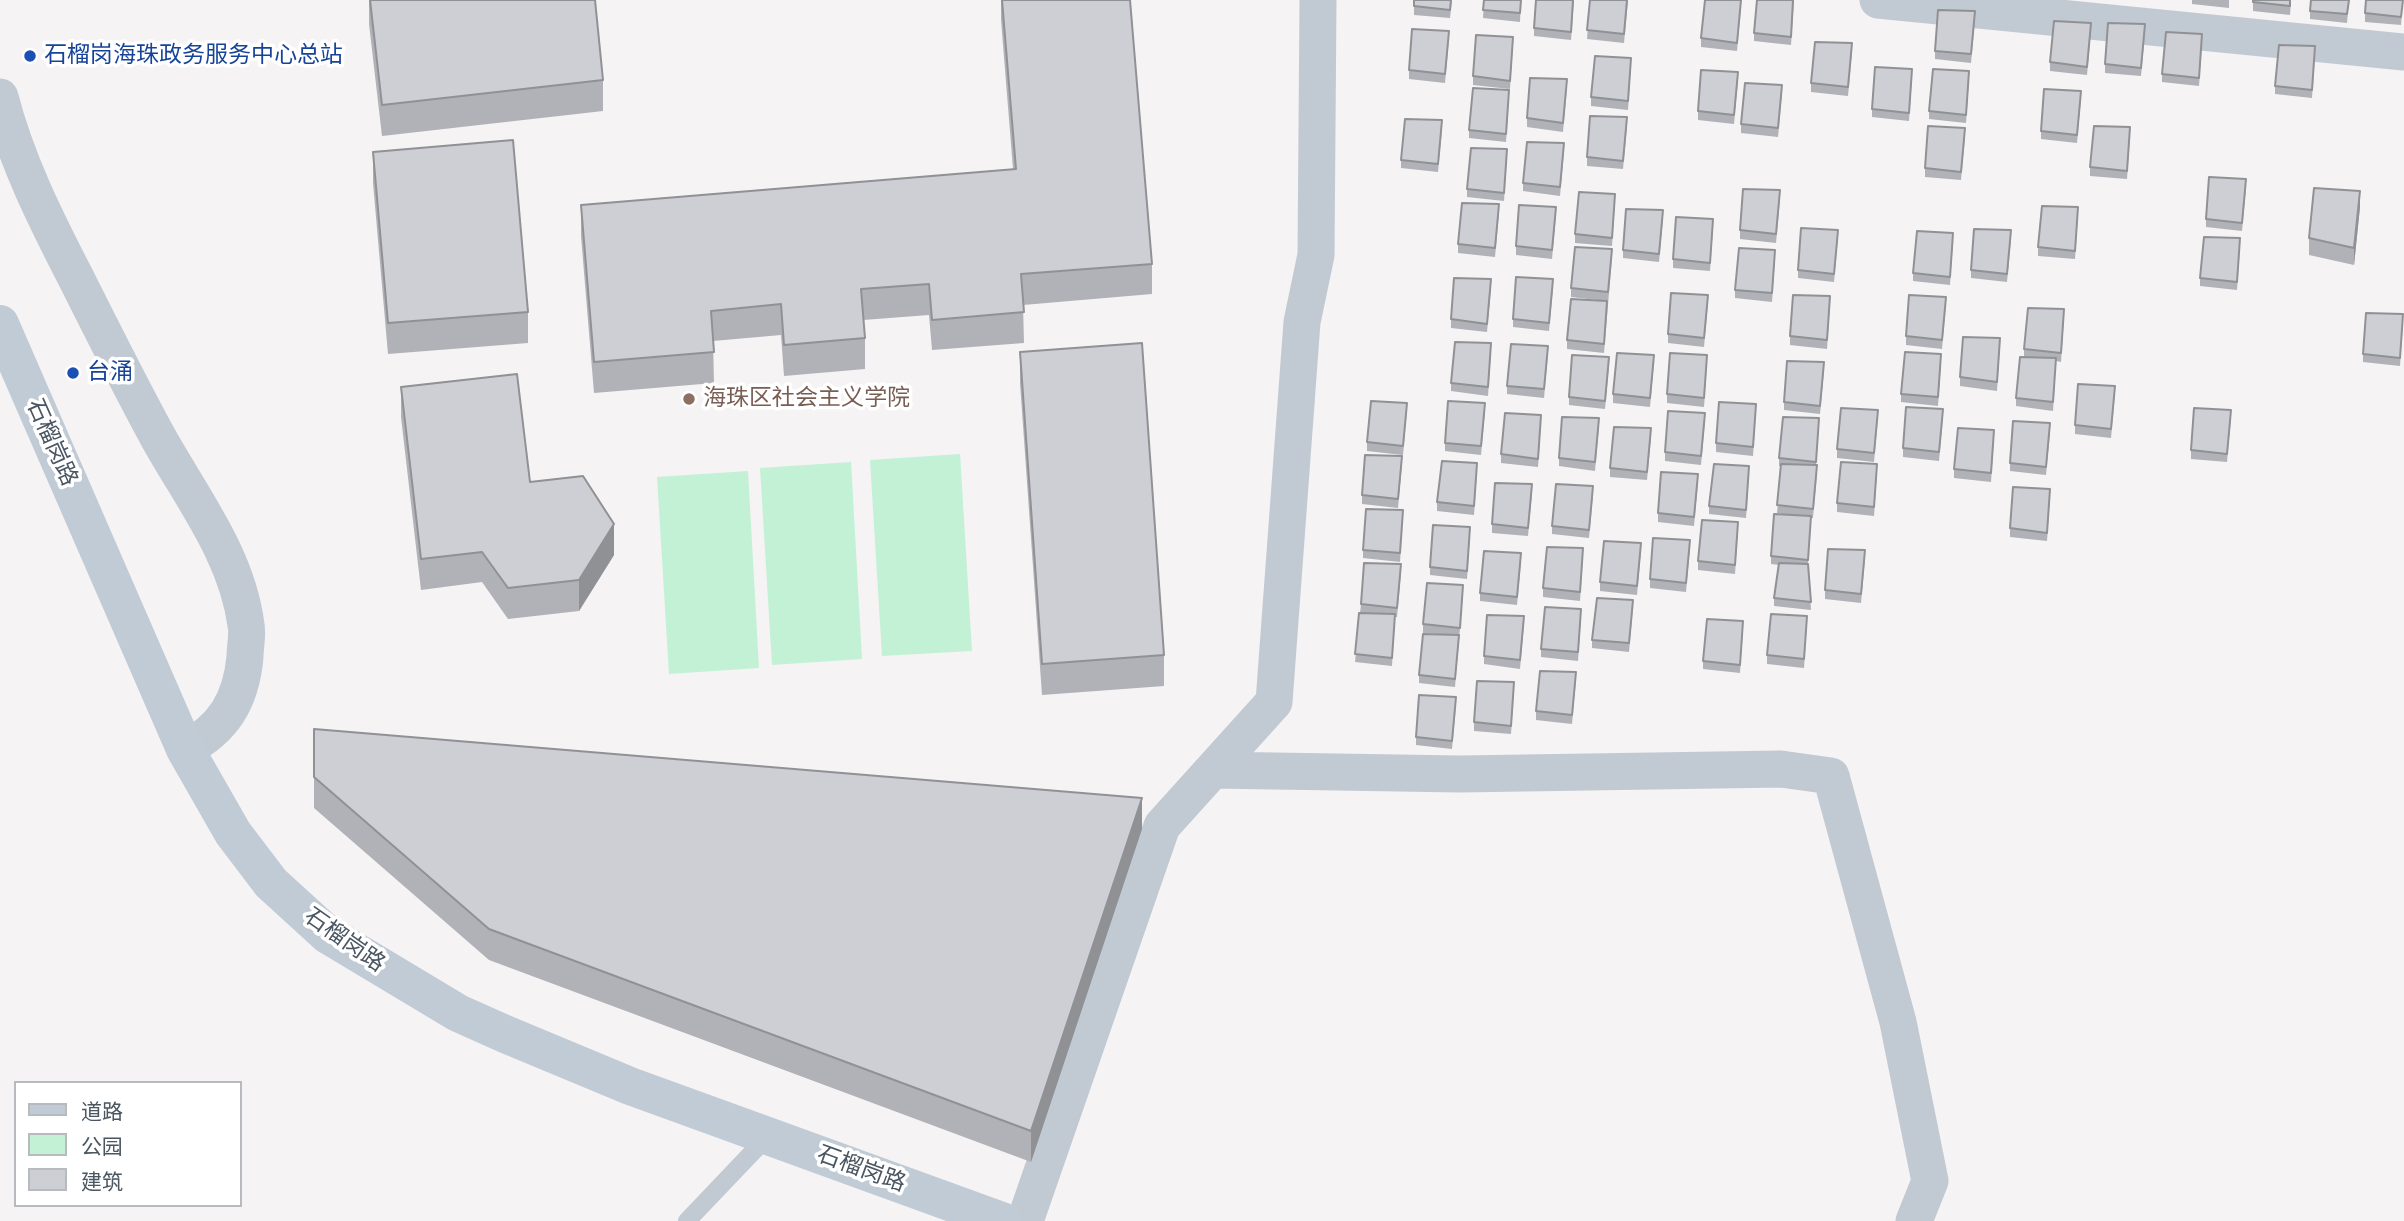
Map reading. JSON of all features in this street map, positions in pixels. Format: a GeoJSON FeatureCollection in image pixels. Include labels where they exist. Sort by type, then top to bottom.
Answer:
{"type":"FeatureCollection","features":[{"type":"Feature","properties":{"kind":"main road","name":"石榴岗路"},"geometry":{"type":"LineString","coordinates":[[0,324],[185,749],[233,833],[263,873],[328,935],[458,1013],[630,1086],[1002,1221]]}},
{"type":"Feature","properties":{"kind":"street"},"geometry":{"type":"LineString","coordinates":[[1025,1221],[1162,826],[1274,702],[1302,323],[1315,255],[1318,0]]}},
{"type":"Feature","properties":{"kind":"street"},"geometry":{"type":"LineString","coordinates":[[1878,0],[2404,52]]}},
{"type":"Feature","properties":{"kind":"street"},"geometry":{"type":"LineString","coordinates":[[0,97],[18,155],[62,251],[159,439],[225,554],[241,595],[247,628],[243,675],[234,707],[205,738],[185,749]]}},
{"type":"Feature","properties":{"kind":"street"},"geometry":{"type":"LineString","coordinates":[[1213,769],[1460,774],[1781,769],[1831,776],[1898,1022],[1930,1181],[1914,1221]]}},
{"type":"Feature","properties":{"kind":"lane"},"geometry":{"type":"LineString","coordinates":[[687,1221],[768,1136]]}},
{"type":"Feature","properties":{"kind":"green space"},"geometry":{"type":"Polygon","coordinates":[[[960,454],[972,651],[882,656],[870,460],[960,454]]]}},
{"type":"Feature","properties":{"kind":"green space"},"geometry":{"type":"Polygon","coordinates":[[[851,462],[862,659],[772,665],[760,468],[851,462]]]}},
{"type":"Feature","properties":{"kind":"green space"},"geometry":{"type":"Polygon","coordinates":[[[748,471],[759,668],[669,674],[657,477],[748,471]]]}},
{"type":"Feature","properties":{"kind":"building"},"geometry":{"type":"Polygon","coordinates":[[[370,0],[595,0],[603,80],[382,105],[370,0]]]}},
{"type":"Feature","properties":{"kind":"building"},"geometry":{"type":"Polygon","coordinates":[[[1002,0],[1130,0],[1152,264],[1021,274],[1024,312],[932,320],[929,284],[861,289],[865,338],[784,345],[781,304],[711,311],[714,352],[594,362],[581,205],[1016,169],[1002,0]]]}},
{"type":"Feature","properties":{"kind":"building"},"geometry":{"type":"Polygon","coordinates":[[[1414,0],[1451,0],[1450,10],[1414,6],[1414,0]]]}},
{"type":"Feature","properties":{"kind":"building"},"geometry":{"type":"Polygon","coordinates":[[[1484,0],[1521,0],[1520,13],[1483,10],[1484,0]]]}},
{"type":"Feature","properties":{"kind":"building"},"geometry":{"type":"Polygon","coordinates":[[[1536,0],[1573,0],[1571,32],[1534,28],[1536,0]]]}},
{"type":"Feature","properties":{"kind":"building"},"geometry":{"type":"Polygon","coordinates":[[[1590,0],[1627,0],[1624,34],[1587,30],[1590,0]]]}},
{"type":"Feature","properties":{"kind":"building"},"geometry":{"type":"Polygon","coordinates":[[[1705,0],[1741,0],[1737,43],[1701,38],[1705,0]]]}},
{"type":"Feature","properties":{"kind":"building"},"geometry":{"type":"Polygon","coordinates":[[[1757,0],[1793,0],[1791,37],[1754,33],[1757,0]]]}},
{"type":"Feature","properties":{"kind":"building"},"geometry":{"type":"Polygon","coordinates":[[[2290,0],[2290,6],[2253,2],[2290,0]]]}},
{"type":"Feature","properties":{"kind":"building"},"geometry":{"type":"Polygon","coordinates":[[[2311,0],[2349,0],[2347,14],[2310,11],[2311,0]]]}},
{"type":"Feature","properties":{"kind":"building"},"geometry":{"type":"Polygon","coordinates":[[[2366,0],[2403,0],[2401,17],[2365,13],[2366,0]]]}},
{"type":"Feature","properties":{"kind":"building"},"geometry":{"type":"Polygon","coordinates":[[[1938,10],[1975,11],[1971,54],[1935,51],[1938,10]]]}},
{"type":"Feature","properties":{"kind":"building"},"geometry":{"type":"Polygon","coordinates":[[[2054,21],[2091,23],[2087,67],[2050,62],[2054,21]]]}},
{"type":"Feature","properties":{"kind":"building"},"geometry":{"type":"Polygon","coordinates":[[[2108,23],[2145,24],[2141,68],[2105,64],[2108,23]]]}},
{"type":"Feature","properties":{"kind":"building"},"geometry":{"type":"Polygon","coordinates":[[[1412,29],[1449,31],[1445,74],[1409,70],[1412,29]]]}},
{"type":"Feature","properties":{"kind":"building"},"geometry":{"type":"Polygon","coordinates":[[[2166,32],[2202,34],[2199,78],[2162,74],[2166,32]]]}},
{"type":"Feature","properties":{"kind":"building"},"geometry":{"type":"Polygon","coordinates":[[[1476,35],[1513,37],[1510,81],[1473,76],[1476,35]]]}},
{"type":"Feature","properties":{"kind":"building"},"geometry":{"type":"Polygon","coordinates":[[[1815,42],[1852,43],[1848,87],[1811,83],[1815,42]]]}},
{"type":"Feature","properties":{"kind":"building"},"geometry":{"type":"Polygon","coordinates":[[[2279,45],[2315,46],[2312,90],[2275,86],[2279,45]]]}},
{"type":"Feature","properties":{"kind":"building"},"geometry":{"type":"Polygon","coordinates":[[[1595,56],[1631,58],[1628,101],[1591,97],[1595,56]]]}},
{"type":"Feature","properties":{"kind":"building"},"geometry":{"type":"Polygon","coordinates":[[[1875,67],[1912,69],[1909,113],[1872,109],[1875,67]]]}},
{"type":"Feature","properties":{"kind":"building"},"geometry":{"type":"Polygon","coordinates":[[[1933,69],[1969,71],[1966,115],[1929,111],[1933,69]]]}},
{"type":"Feature","properties":{"kind":"building"},"geometry":{"type":"Polygon","coordinates":[[[1701,70],[1738,72],[1734,115],[1698,111],[1701,70]]]}},
{"type":"Feature","properties":{"kind":"building"},"geometry":{"type":"Polygon","coordinates":[[[1530,78],[1567,79],[1563,123],[1527,118],[1530,78]]]}},
{"type":"Feature","properties":{"kind":"building"},"geometry":{"type":"Polygon","coordinates":[[[1745,83],[1782,85],[1778,128],[1741,124],[1745,83]]]}},
{"type":"Feature","properties":{"kind":"building"},"geometry":{"type":"Polygon","coordinates":[[[1473,88],[1509,90],[1506,134],[1469,130],[1473,88]]]}},
{"type":"Feature","properties":{"kind":"building"},"geometry":{"type":"Polygon","coordinates":[[[2044,89],[2081,91],[2077,135],[2041,131],[2044,89]]]}},
{"type":"Feature","properties":{"kind":"building"},"geometry":{"type":"Polygon","coordinates":[[[1590,116],[1627,117],[1623,161],[1587,157],[1590,116]]]}},
{"type":"Feature","properties":{"kind":"building"},"geometry":{"type":"Polygon","coordinates":[[[1405,119],[1442,120],[1438,164],[1401,160],[1405,119]]]}},
{"type":"Feature","properties":{"kind":"building"},"geometry":{"type":"Polygon","coordinates":[[[1928,126],[1965,128],[1961,172],[1925,168],[1928,126]]]}},
{"type":"Feature","properties":{"kind":"building"},"geometry":{"type":"Polygon","coordinates":[[[2094,126],[2130,127],[2127,171],[2090,167],[2094,126]]]}},
{"type":"Feature","properties":{"kind":"building"},"geometry":{"type":"Polygon","coordinates":[[[513,140],[528,312],[388,323],[373,152],[513,140]]]}},
{"type":"Feature","properties":{"kind":"building"},"geometry":{"type":"Polygon","coordinates":[[[1527,142],[1564,143],[1560,187],[1523,183],[1527,142]]]}},
{"type":"Feature","properties":{"kind":"building"},"geometry":{"type":"Polygon","coordinates":[[[1471,148],[1507,149],[1504,193],[1467,189],[1471,148]]]}},
{"type":"Feature","properties":{"kind":"building"},"geometry":{"type":"Polygon","coordinates":[[[2209,177],[2246,179],[2242,223],[2206,219],[2209,177]]]}},
{"type":"Feature","properties":{"kind":"building"},"geometry":{"type":"Polygon","coordinates":[[[2314,188],[2360,191],[2354,248],[2309,238],[2314,188]]]}},
{"type":"Feature","properties":{"kind":"building"},"geometry":{"type":"Polygon","coordinates":[[[1743,189],[1780,190],[1776,234],[1740,230],[1743,189]]]}},
{"type":"Feature","properties":{"kind":"building"},"geometry":{"type":"Polygon","coordinates":[[[1579,192],[1615,194],[1612,238],[1575,234],[1579,192]]]}},
{"type":"Feature","properties":{"kind":"building"},"geometry":{"type":"Polygon","coordinates":[[[1462,203],[1499,204],[1495,248],[1458,244],[1462,203]]]}},
{"type":"Feature","properties":{"kind":"building"},"geometry":{"type":"Polygon","coordinates":[[[1519,205],[1556,207],[1552,250],[1516,246],[1519,205]]]}},
{"type":"Feature","properties":{"kind":"building"},"geometry":{"type":"Polygon","coordinates":[[[2042,206],[2078,207],[2075,251],[2038,247],[2042,206]]]}},
{"type":"Feature","properties":{"kind":"building"},"geometry":{"type":"Polygon","coordinates":[[[1626,209],[1663,210],[1659,254],[1623,250],[1626,209]]]}},
{"type":"Feature","properties":{"kind":"building"},"geometry":{"type":"Polygon","coordinates":[[[1676,217],[1713,219],[1710,263],[1673,259],[1676,217]]]}},
{"type":"Feature","properties":{"kind":"building"},"geometry":{"type":"Polygon","coordinates":[[[1801,228],[1838,230],[1834,274],[1798,270],[1801,228]]]}},
{"type":"Feature","properties":{"kind":"building"},"geometry":{"type":"Polygon","coordinates":[[[1974,229],[2011,230],[2007,274],[1971,270],[1974,229]]]}},
{"type":"Feature","properties":{"kind":"building"},"geometry":{"type":"Polygon","coordinates":[[[1917,231],[1953,233],[1950,277],[1913,273],[1917,231]]]}},
{"type":"Feature","properties":{"kind":"building"},"geometry":{"type":"Polygon","coordinates":[[[2204,237],[2240,238],[2237,282],[2200,278],[2204,237]]]}},
{"type":"Feature","properties":{"kind":"building"},"geometry":{"type":"Polygon","coordinates":[[[1575,247],[1612,249],[1608,292],[1571,288],[1575,247]]]}},
{"type":"Feature","properties":{"kind":"building"},"geometry":{"type":"Polygon","coordinates":[[[1739,248],[1775,250],[1772,293],[1735,290],[1739,248]]]}},
{"type":"Feature","properties":{"kind":"building"},"geometry":{"type":"Polygon","coordinates":[[[1516,277],[1553,279],[1549,323],[1513,319],[1516,277]]]}},
{"type":"Feature","properties":{"kind":"building"},"geometry":{"type":"Polygon","coordinates":[[[1454,278],[1491,279],[1487,324],[1451,319],[1454,278]]]}},
{"type":"Feature","properties":{"kind":"building"},"geometry":{"type":"Polygon","coordinates":[[[1671,293],[1708,295],[1704,338],[1668,334],[1671,293]]]}},
{"type":"Feature","properties":{"kind":"building"},"geometry":{"type":"Polygon","coordinates":[[[1793,295],[1830,296],[1827,340],[1790,336],[1793,295]]]}},
{"type":"Feature","properties":{"kind":"building"},"geometry":{"type":"Polygon","coordinates":[[[1909,295],[1946,297],[1942,340],[1906,336],[1909,295]]]}},
{"type":"Feature","properties":{"kind":"building"},"geometry":{"type":"Polygon","coordinates":[[[1571,299],[1607,301],[1604,344],[1567,340],[1571,299]]]}},
{"type":"Feature","properties":{"kind":"building"},"geometry":{"type":"Polygon","coordinates":[[[2028,308],[2064,309],[2061,353],[2024,349],[2028,308]]]}},
{"type":"Feature","properties":{"kind":"building"},"geometry":{"type":"Polygon","coordinates":[[[2366,313],[2403,314],[2400,358],[2363,354],[2366,313]]]}},
{"type":"Feature","properties":{"kind":"building"},"geometry":{"type":"Polygon","coordinates":[[[1963,337],[2000,338],[1997,382],[1960,377],[1963,337]]]}},
{"type":"Feature","properties":{"kind":"building"},"geometry":{"type":"Polygon","coordinates":[[[1455,342],[1491,343],[1488,387],[1451,383],[1455,342]]]}},
{"type":"Feature","properties":{"kind":"building"},"geometry":{"type":"Polygon","coordinates":[[[1142,343],[1164,655],[1042,664],[1020,352],[1142,343]]]}},
{"type":"Feature","properties":{"kind":"building"},"geometry":{"type":"Polygon","coordinates":[[[1511,344],[1548,346],[1544,389],[1507,386],[1511,344]]]}},
{"type":"Feature","properties":{"kind":"building"},"geometry":{"type":"Polygon","coordinates":[[[1905,352],[1941,354],[1938,397],[1901,394],[1905,352]]]}},
{"type":"Feature","properties":{"kind":"building"},"geometry":{"type":"Polygon","coordinates":[[[1617,353],[1654,355],[1650,398],[1613,394],[1617,353]]]}},
{"type":"Feature","properties":{"kind":"building"},"geometry":{"type":"Polygon","coordinates":[[[1670,353],[1707,355],[1704,398],[1667,394],[1670,353]]]}},
{"type":"Feature","properties":{"kind":"building"},"geometry":{"type":"Polygon","coordinates":[[[1572,355],[1609,357],[1605,401],[1569,397],[1572,355]]]}},
{"type":"Feature","properties":{"kind":"building"},"geometry":{"type":"Polygon","coordinates":[[[2020,357],[2056,358],[2053,402],[2016,398],[2020,357]]]}},
{"type":"Feature","properties":{"kind":"building"},"geometry":{"type":"Polygon","coordinates":[[[1787,361],[1824,362],[1820,406],[1784,402],[1787,361]]]}},
{"type":"Feature","properties":{"kind":"building"},"geometry":{"type":"Polygon","coordinates":[[[517,374],[530,482],[583,476],[614,524],[579,580],[508,588],[482,552],[421,559],[401,387],[517,374]]]}},
{"type":"Feature","properties":{"kind":"building"},"geometry":{"type":"Polygon","coordinates":[[[2078,384],[2115,386],[2111,429],[2075,425],[2078,384]]]}},
{"type":"Feature","properties":{"kind":"building"},"geometry":{"type":"Polygon","coordinates":[[[1371,401],[1407,403],[1403,446],[1367,442],[1371,401]]]}},
{"type":"Feature","properties":{"kind":"building"},"geometry":{"type":"Polygon","coordinates":[[[1448,401],[1485,403],[1481,446],[1445,443],[1448,401]]]}},
{"type":"Feature","properties":{"kind":"building"},"geometry":{"type":"Polygon","coordinates":[[[1719,402],[1756,404],[1753,447],[1716,443],[1719,402]]]}},
{"type":"Feature","properties":{"kind":"building"},"geometry":{"type":"Polygon","coordinates":[[[1906,407],[1943,409],[1939,452],[1903,448],[1906,407]]]}},
{"type":"Feature","properties":{"kind":"building"},"geometry":{"type":"Polygon","coordinates":[[[1841,408],[1878,410],[1874,453],[1837,449],[1841,408]]]}},
{"type":"Feature","properties":{"kind":"building"},"geometry":{"type":"Polygon","coordinates":[[[2194,408],[2231,410],[2227,454],[2191,450],[2194,408]]]}},
{"type":"Feature","properties":{"kind":"building"},"geometry":{"type":"Polygon","coordinates":[[[1668,411],[1705,413],[1701,456],[1665,452],[1668,411]]]}},
{"type":"Feature","properties":{"kind":"building"},"geometry":{"type":"Polygon","coordinates":[[[1505,413],[1541,415],[1538,459],[1501,454],[1505,413]]]}},
{"type":"Feature","properties":{"kind":"building"},"geometry":{"type":"Polygon","coordinates":[[[1562,417],[1599,418],[1595,462],[1559,458],[1562,417]]]}},
{"type":"Feature","properties":{"kind":"building"},"geometry":{"type":"Polygon","coordinates":[[[1783,417],[1819,418],[1816,462],[1779,458],[1783,417]]]}},
{"type":"Feature","properties":{"kind":"building"},"geometry":{"type":"Polygon","coordinates":[[[2013,421],[2050,423],[2046,467],[2010,463],[2013,421]]]}},
{"type":"Feature","properties":{"kind":"building"},"geometry":{"type":"Polygon","coordinates":[[[1614,427],[1651,428],[1647,472],[1610,468],[1614,427]]]}},
{"type":"Feature","properties":{"kind":"building"},"geometry":{"type":"Polygon","coordinates":[[[1958,428],[1994,430],[1991,473],[1954,469],[1958,428]]]}},
{"type":"Feature","properties":{"kind":"building"},"geometry":{"type":"Polygon","coordinates":[[[1365,455],[1402,456],[1398,499],[1362,495],[1365,455]]]}},
{"type":"Feature","properties":{"kind":"building"},"geometry":{"type":"Polygon","coordinates":[[[1442,461],[1477,463],[1474,506],[1437,502],[1442,461]]]}},
{"type":"Feature","properties":{"kind":"building"},"geometry":{"type":"Polygon","coordinates":[[[1841,462],[1877,464],[1874,507],[1837,503],[1841,462]]]}},
{"type":"Feature","properties":{"kind":"building"},"geometry":{"type":"Polygon","coordinates":[[[1714,464],[1749,466],[1746,510],[1709,506],[1714,464]]]}},
{"type":"Feature","properties":{"kind":"building"},"geometry":{"type":"Polygon","coordinates":[[[1781,464],[1817,465],[1813,509],[1777,505],[1781,464]]]}},
{"type":"Feature","properties":{"kind":"building"},"geometry":{"type":"Polygon","coordinates":[[[1661,472],[1698,474],[1694,517],[1658,513],[1661,472]]]}},
{"type":"Feature","properties":{"kind":"building"},"geometry":{"type":"Polygon","coordinates":[[[1495,483],[1532,484],[1528,528],[1492,524],[1495,483]]]}},
{"type":"Feature","properties":{"kind":"building"},"geometry":{"type":"Polygon","coordinates":[[[1556,484],[1593,486],[1589,530],[1552,526],[1556,484]]]}},
{"type":"Feature","properties":{"kind":"building"},"geometry":{"type":"Polygon","coordinates":[[[2013,487],[2050,489],[2047,533],[2010,528],[2013,487]]]}},
{"type":"Feature","properties":{"kind":"building"},"geometry":{"type":"Polygon","coordinates":[[[1366,509],[1403,510],[1400,553],[1363,550],[1366,509]]]}},
{"type":"Feature","properties":{"kind":"building"},"geometry":{"type":"Polygon","coordinates":[[[1774,514],[1811,516],[1808,560],[1771,556],[1774,514]]]}},
{"type":"Feature","properties":{"kind":"building"},"geometry":{"type":"Polygon","coordinates":[[[1702,520],[1738,522],[1735,565],[1698,561],[1702,520]]]}},
{"type":"Feature","properties":{"kind":"building"},"geometry":{"type":"Polygon","coordinates":[[[1433,525],[1470,527],[1467,571],[1430,567],[1433,525]]]}},
{"type":"Feature","properties":{"kind":"building"},"geometry":{"type":"Polygon","coordinates":[[[1653,538],[1690,540],[1686,583],[1650,579],[1653,538]]]}},
{"type":"Feature","properties":{"kind":"building"},"geometry":{"type":"Polygon","coordinates":[[[1604,541],[1641,543],[1637,586],[1600,582],[1604,541]]]}},
{"type":"Feature","properties":{"kind":"building"},"geometry":{"type":"Polygon","coordinates":[[[1547,547],[1583,548],[1580,592],[1543,588],[1547,547]]]}},
{"type":"Feature","properties":{"kind":"building"},"geometry":{"type":"Polygon","coordinates":[[[1828,549],[1865,550],[1861,594],[1825,590],[1828,549]]]}},
{"type":"Feature","properties":{"kind":"building"},"geometry":{"type":"Polygon","coordinates":[[[1484,551],[1521,553],[1517,597],[1480,593],[1484,551]]]}},
{"type":"Feature","properties":{"kind":"building"},"geometry":{"type":"Polygon","coordinates":[[[1364,563],[1401,564],[1397,608],[1361,604],[1364,563]]]}},
{"type":"Feature","properties":{"kind":"building"},"geometry":{"type":"Polygon","coordinates":[[[1779,563],[1808,564],[1811,602],[1774,598],[1779,563]]]}},
{"type":"Feature","properties":{"kind":"building"},"geometry":{"type":"Polygon","coordinates":[[[1427,583],[1463,585],[1460,628],[1423,624],[1427,583]]]}},
{"type":"Feature","properties":{"kind":"building"},"geometry":{"type":"Polygon","coordinates":[[[1597,598],[1633,600],[1629,643],[1592,640],[1597,598]]]}},
{"type":"Feature","properties":{"kind":"building"},"geometry":{"type":"Polygon","coordinates":[[[1545,607],[1581,609],[1578,652],[1541,649],[1545,607]]]}},
{"type":"Feature","properties":{"kind":"building"},"geometry":{"type":"Polygon","coordinates":[[[1359,613],[1395,614],[1392,658],[1355,654],[1359,613]]]}},
{"type":"Feature","properties":{"kind":"building"},"geometry":{"type":"Polygon","coordinates":[[[1771,614],[1807,616],[1804,659],[1767,655],[1771,614]]]}},
{"type":"Feature","properties":{"kind":"building"},"geometry":{"type":"Polygon","coordinates":[[[1487,615],[1524,616],[1520,660],[1484,656],[1487,615]]]}},
{"type":"Feature","properties":{"kind":"building"},"geometry":{"type":"Polygon","coordinates":[[[1707,619],[1743,621],[1740,665],[1703,661],[1707,619]]]}},
{"type":"Feature","properties":{"kind":"building"},"geometry":{"type":"Polygon","coordinates":[[[1423,634],[1459,635],[1455,679],[1419,675],[1423,634]]]}},
{"type":"Feature","properties":{"kind":"building"},"geometry":{"type":"Polygon","coordinates":[[[1540,671],[1576,672],[1572,715],[1536,711],[1540,671]]]}},
{"type":"Feature","properties":{"kind":"building"},"geometry":{"type":"Polygon","coordinates":[[[1477,681],[1514,682],[1511,726],[1474,722],[1477,681]]]}},
{"type":"Feature","properties":{"kind":"building"},"geometry":{"type":"Polygon","coordinates":[[[1419,695],[1456,697],[1452,741],[1416,737],[1419,695]]]}},
{"type":"Feature","properties":{"kind":"building"},"geometry":{"type":"Polygon","coordinates":[[[314,729],[1142,798],[1031,1131],[489,929],[314,777],[314,729]]]}},
{"type":"Feature","properties":{"kind":"place","name":"石榴岗海珠政务服务中心总站"},"geometry":{"type":"Point","coordinates":[30,56]}},
{"type":"Feature","properties":{"kind":"place","name":"台涌"},"geometry":{"type":"Point","coordinates":[73,373]}},
{"type":"Feature","properties":{"kind":"place","name":"海珠区社会主义学院"},"geometry":{"type":"Point","coordinates":[689,399]}}]}
